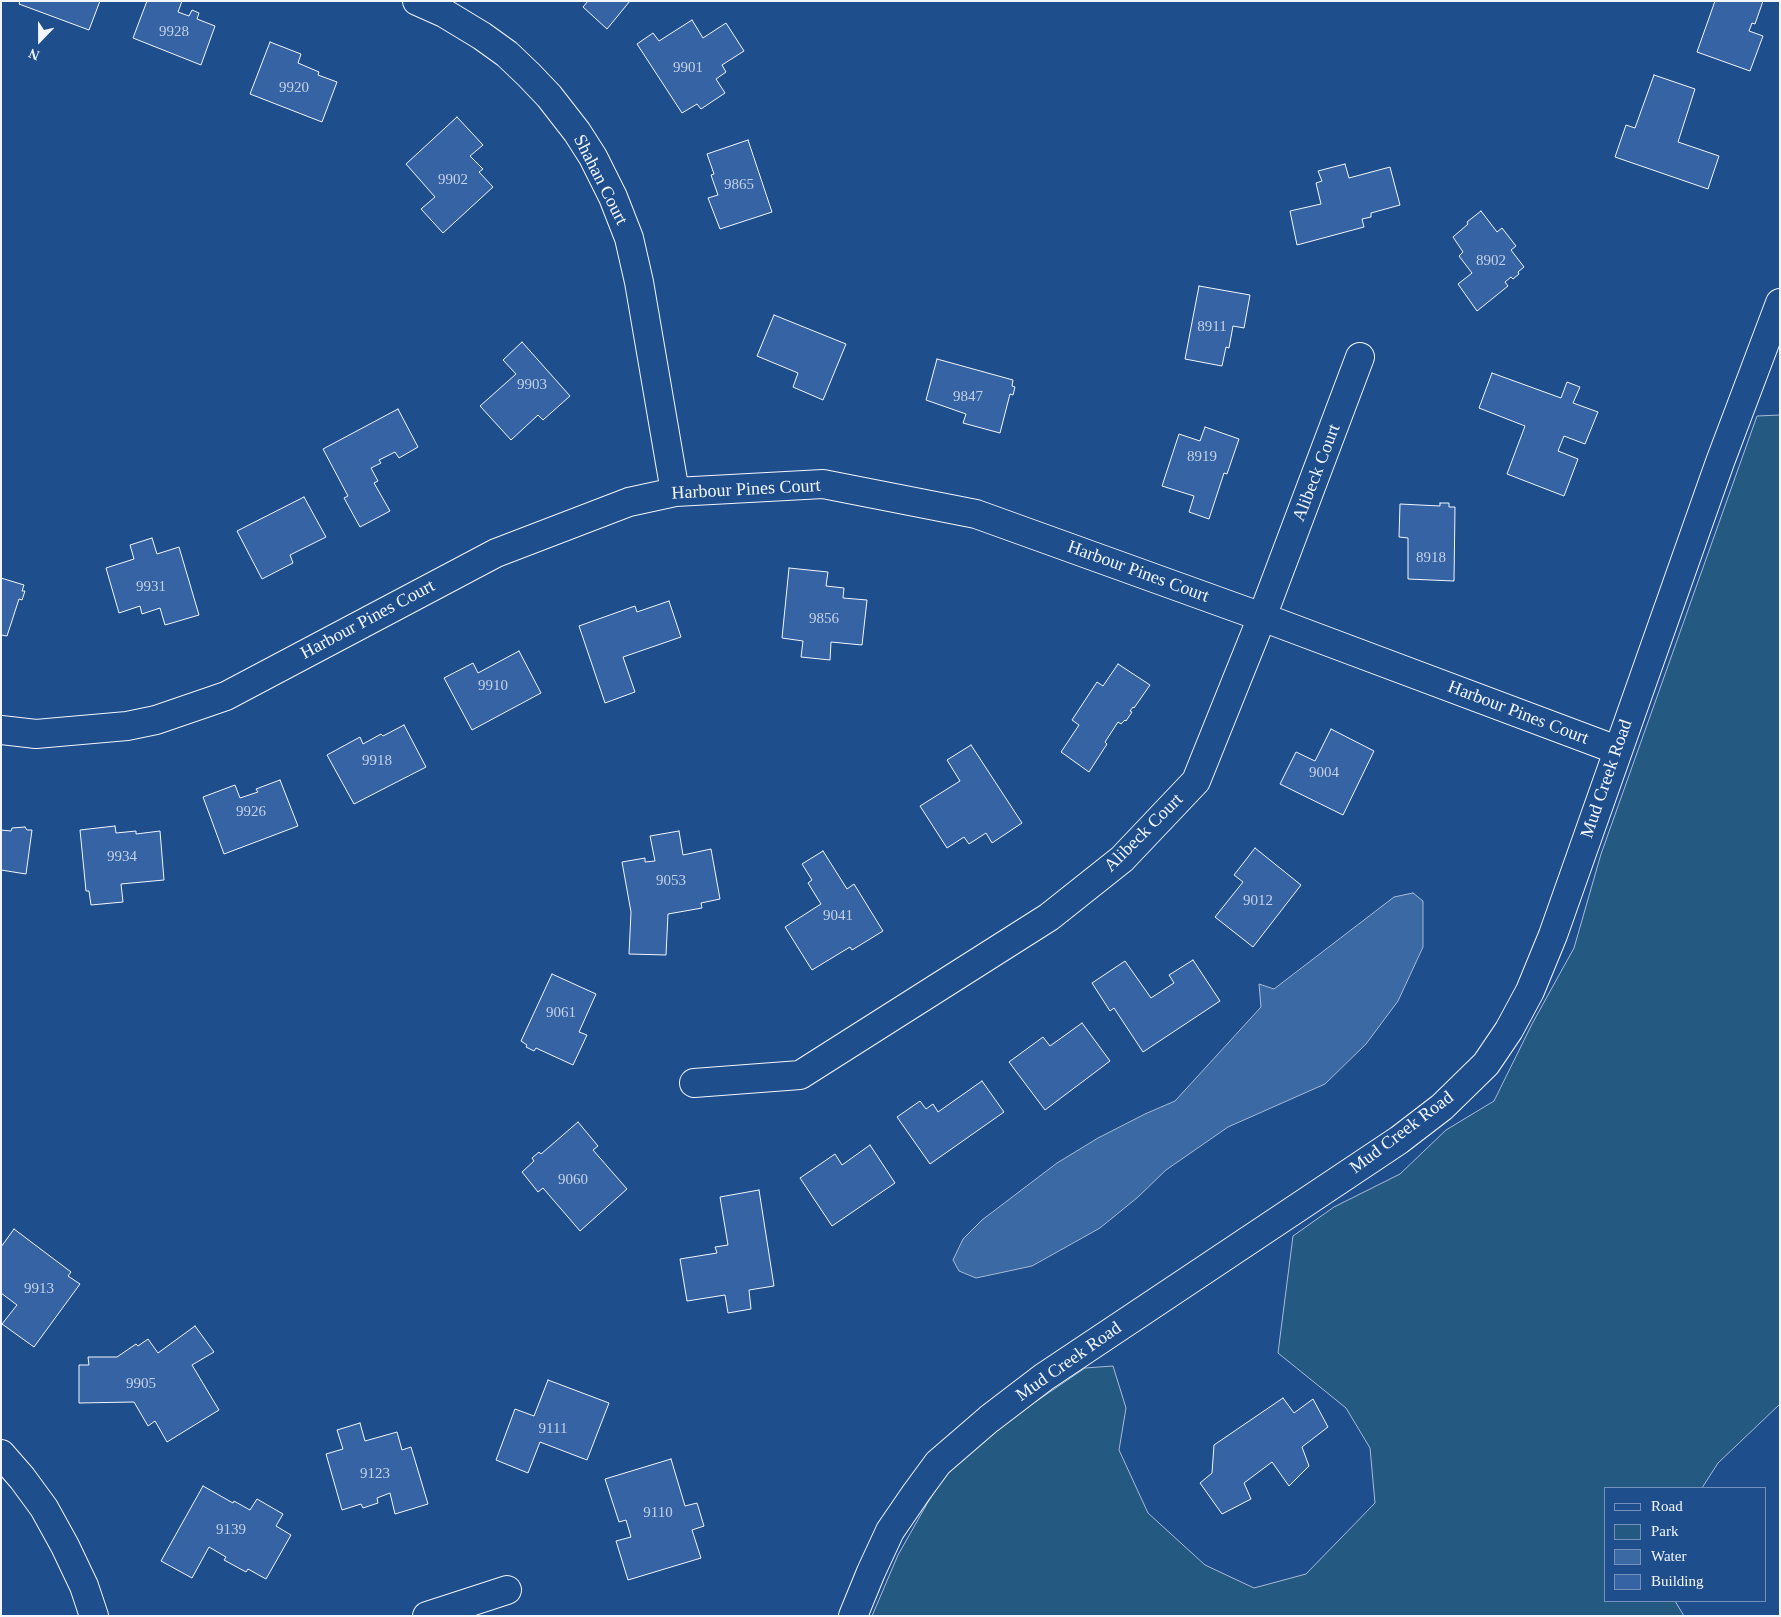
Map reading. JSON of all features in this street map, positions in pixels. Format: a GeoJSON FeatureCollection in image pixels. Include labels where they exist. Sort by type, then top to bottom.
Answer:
{"type":"FeatureCollection","features":[{"type":"Feature","properties":{"kind":"street","name":"Shahan Court"},"geometry":{"type":"LineString","coordinates":[[417,1],[444,13],[482,36],[529,74],[577,132],[593,157],[613,197],[629,238],[639,282],[675,492]]}},
{"type":"Feature","properties":{"kind":"street","name":"Mud Creek Road"},"geometry":{"type":"LineString","coordinates":[[853,1616],[870,1572],[890,1531],[938,1463],[989,1419],[1044,1377],[1399,1140],[1442,1107],[1486,1064],[1509,1030],[1530,991],[1553,935],[1716,472],[1780,303]]}},
{"type":"Feature","properties":{"kind":"street","name":"Alibeck Court"},"geometry":{"type":"LineString","coordinates":[[694,1083],[800,1075],[1049,917],[1122,859],[1196,781],[1262,617],[1360,358]]}},
{"type":"Feature","properties":{"kind":"street","name":"Harbour Pines Court"},"geometry":{"type":"LineString","coordinates":[[1,730],[36,734],[127,726],[141,724],[185,711],[226,696],[496,553],[629,502],[675,492],[823,484],[976,514],[1262,617],[1617,750]]}},
{"type":"Feature","properties":{"kind":"street"},"geometry":{"type":"LineString","coordinates":[[1,1454],[44,1508],[84,1586],[94,1616]]}},
{"type":"Feature","properties":{"kind":"street"},"geometry":{"type":"LineString","coordinates":[[428,1616],[507,1590]]}},
{"type":"Feature","properties":{"kind":"green space"},"geometry":{"type":"Polygon","coordinates":[[[1780,415],[1780,1404],[1718,1463],[1703,1487],[1604,1487],[1604,1602],[1676,1602],[1684,1616],[872,1616],[898,1555],[947,1473],[978,1441],[1085,1368],[1113,1366],[1126,1408],[1119,1450],[1148,1513],[1205,1565],[1254,1588],[1306,1574],[1375,1503],[1370,1448],[1346,1408],[1278,1353],[1293,1236],[1334,1207],[1400,1174],[1446,1130],[1494,1101],[1532,1024],[1574,948],[1601,854],[1757,416],[1780,415]]]}},
{"type":"Feature","properties":{"kind":"water"},"geometry":{"type":"Polygon","coordinates":[[[1413,893],[1423,901],[1423,947],[1398,1001],[1366,1044],[1325,1084],[1228,1127],[1166,1170],[1138,1197],[1100,1228],[1032,1266],[976,1278],[959,1271],[953,1260],[963,1239],[982,1220],[1057,1163],[1098,1138],[1175,1101],[1261,1007],[1259,984],[1274,989],[1394,897],[1413,893]]]}},
{"type":"Feature","properties":{"kind":"building"},"geometry":{"type":"Polygon","coordinates":[[[20,1],[100,1],[89,30],[19,4],[20,1]]]}},
{"type":"Feature","properties":{"kind":"building"},"geometry":{"type":"Polygon","coordinates":[[[147,1],[182,1],[178,12],[189,16],[192,10],[199,13],[197,19],[215,26],[201,65],[133,38],[147,1]]]}},
{"type":"Feature","properties":{"kind":"building"},"geometry":{"type":"Polygon","coordinates":[[[588,1],[630,1],[607,29],[583,7],[588,1]]]}},
{"type":"Feature","properties":{"kind":"building"},"geometry":{"type":"Polygon","coordinates":[[[1715,1],[1763,1],[1755,24],[1752,23],[1749,31],[1763,36],[1750,71],[1697,52],[1715,1]]]}},
{"type":"Feature","properties":{"kind":"building"},"geometry":{"type":"Polygon","coordinates":[[[692,20],[703,38],[726,23],[744,51],[722,65],[726,72],[716,79],[725,93],[701,109],[697,104],[682,113],[637,44],[653,33],[659,41],[692,20]]]}},
{"type":"Feature","properties":{"kind":"building"},"geometry":{"type":"Polygon","coordinates":[[[270,42],[301,54],[298,63],[319,72],[318,75],[337,82],[322,122],[250,94],[270,42]]]}},
{"type":"Feature","properties":{"kind":"building"},"geometry":{"type":"Polygon","coordinates":[[[1654,75],[1695,89],[1678,142],[1719,156],[1708,189],[1615,157],[1626,125],[1635,128],[1654,75]]]}},
{"type":"Feature","properties":{"kind":"building"},"geometry":{"type":"Polygon","coordinates":[[[457,117],[483,145],[470,156],[483,169],[479,172],[493,187],[443,233],[421,209],[435,197],[406,164],[457,117]]]}},
{"type":"Feature","properties":{"kind":"building"},"geometry":{"type":"Polygon","coordinates":[[[748,140],[772,212],[720,229],[708,198],[718,195],[711,175],[714,174],[707,154],[748,140]]]}},
{"type":"Feature","properties":{"kind":"building"},"geometry":{"type":"Polygon","coordinates":[[[1345,164],[1349,178],[1390,167],[1400,205],[1371,213],[1371,217],[1362,219],[1364,227],[1297,245],[1290,211],[1321,204],[1316,183],[1322,181],[1318,171],[1345,164]]]}},
{"type":"Feature","properties":{"kind":"building"},"geometry":{"type":"Polygon","coordinates":[[[1481,211],[1497,232],[1502,228],[1516,246],[1511,250],[1524,267],[1513,279],[1511,277],[1505,282],[1508,286],[1477,311],[1458,284],[1472,273],[1459,256],[1463,252],[1453,237],[1481,211]]]}},
{"type":"Feature","properties":{"kind":"building"},"geometry":{"type":"Polygon","coordinates":[[[1199,286],[1250,295],[1244,328],[1233,326],[1229,348],[1226,347],[1222,366],[1185,359],[1199,286]]]}},
{"type":"Feature","properties":{"kind":"building"},"geometry":{"type":"Polygon","coordinates":[[[774,315],[846,344],[823,400],[793,387],[798,373],[757,356],[774,315]]]}},
{"type":"Feature","properties":{"kind":"building"},"geometry":{"type":"Polygon","coordinates":[[[522,342],[570,396],[543,420],[538,415],[511,440],[480,406],[516,374],[503,360],[522,342]]]}},
{"type":"Feature","properties":{"kind":"building"},"geometry":{"type":"Polygon","coordinates":[[[937,359],[1013,380],[1012,386],[1015,387],[1013,395],[1010,394],[1000,433],[963,423],[966,414],[926,400],[937,359]]]}},
{"type":"Feature","properties":{"kind":"building"},"geometry":{"type":"Polygon","coordinates":[[[1492,373],[1561,398],[1567,382],[1580,387],[1573,403],[1598,412],[1585,444],[1564,436],[1558,451],[1578,459],[1564,496],[1507,474],[1525,426],[1479,408],[1492,373]]]}},
{"type":"Feature","properties":{"kind":"building"},"geometry":{"type":"Polygon","coordinates":[[[398,409],[418,447],[399,458],[395,452],[379,460],[381,463],[371,468],[378,481],[374,483],[390,511],[360,527],[344,498],[348,496],[323,449],[398,409]]]}},
{"type":"Feature","properties":{"kind":"building"},"geometry":{"type":"Polygon","coordinates":[[[1205,427],[1239,439],[1227,474],[1224,473],[1209,519],[1189,512],[1194,496],[1162,486],[1179,434],[1200,441],[1205,427]]]}},
{"type":"Feature","properties":{"kind":"building"},"geometry":{"type":"Polygon","coordinates":[[[304,497],[326,537],[290,555],[293,563],[262,579],[237,531],[304,497]]]}},
{"type":"Feature","properties":{"kind":"building"},"geometry":{"type":"Polygon","coordinates":[[[1440,503],[1449,503],[1449,507],[1455,507],[1454,581],[1408,579],[1408,538],[1399,537],[1400,504],[1440,506],[1440,503]]]}},
{"type":"Feature","properties":{"kind":"building"},"geometry":{"type":"Polygon","coordinates":[[[152,538],[157,554],[179,547],[199,615],[165,625],[160,608],[142,614],[140,606],[119,613],[106,568],[134,559],[130,545],[152,538]]]}},
{"type":"Feature","properties":{"kind":"building"},"geometry":{"type":"Polygon","coordinates":[[[789,568],[828,572],[826,586],[844,588],[843,598],[867,600],[862,645],[831,642],[830,660],[801,657],[803,641],[782,638],[789,568]]]}},
{"type":"Feature","properties":{"kind":"building"},"geometry":{"type":"Polygon","coordinates":[[[1,578],[24,585],[22,591],[25,591],[22,600],[19,599],[7,636],[1,635],[1,578]]]}},
{"type":"Feature","properties":{"kind":"building"},"geometry":{"type":"Polygon","coordinates":[[[669,601],[681,637],[623,657],[635,692],[605,703],[579,626],[635,606],[637,612],[669,601]]]}},
{"type":"Feature","properties":{"kind":"building"},"geometry":{"type":"Polygon","coordinates":[[[519,651],[541,693],[472,730],[444,678],[473,663],[478,673],[519,651]]]}},
{"type":"Feature","properties":{"kind":"building"},"geometry":{"type":"Polygon","coordinates":[[[1118,664],[1150,685],[1130,711],[1132,712],[1126,721],[1121,724],[1118,722],[1105,742],[1107,744],[1089,772],[1061,752],[1079,725],[1072,720],[1097,682],[1103,686],[1118,664]]]}},
{"type":"Feature","properties":{"kind":"building"},"geometry":{"type":"Polygon","coordinates":[[[404,725],[426,767],[354,804],[327,755],[360,737],[363,744],[381,734],[383,736],[404,725]]]}},
{"type":"Feature","properties":{"kind":"building"},"geometry":{"type":"Polygon","coordinates":[[[1331,729],[1374,751],[1343,815],[1280,784],[1296,752],[1315,761],[1331,729]]]}},
{"type":"Feature","properties":{"kind":"building"},"geometry":{"type":"Polygon","coordinates":[[[971,745],[1022,823],[992,843],[986,833],[969,844],[964,837],[947,848],[920,806],[960,781],[947,760],[971,745]]]}},
{"type":"Feature","properties":{"kind":"building"},"geometry":{"type":"Polygon","coordinates":[[[280,780],[298,826],[224,854],[203,797],[235,785],[240,798],[258,792],[256,789],[280,780]]]}},
{"type":"Feature","properties":{"kind":"building"},"geometry":{"type":"Polygon","coordinates":[[[115,826],[116,833],[136,831],[136,834],[160,831],[164,880],[121,884],[123,902],[91,905],[89,891],[86,891],[80,830],[115,826]]]}},
{"type":"Feature","properties":{"kind":"building"},"geometry":{"type":"Polygon","coordinates":[[[25,827],[27,830],[32,830],[26,874],[1,870],[1,830],[11,831],[12,828],[25,827]]]}},
{"type":"Feature","properties":{"kind":"building"},"geometry":{"type":"Polygon","coordinates":[[[679,831],[683,855],[711,849],[720,899],[701,903],[702,908],[668,914],[666,955],[629,954],[631,912],[622,862],[645,858],[645,862],[655,861],[650,836],[679,831]]]}},
{"type":"Feature","properties":{"kind":"building"},"geometry":{"type":"Polygon","coordinates":[[[1255,848],[1301,885],[1253,947],[1215,917],[1243,882],[1234,875],[1255,848]]]}},
{"type":"Feature","properties":{"kind":"building"},"geometry":{"type":"Polygon","coordinates":[[[823,851],[847,889],[854,884],[883,931],[852,950],[850,947],[812,970],[785,927],[821,904],[808,883],[812,880],[802,864],[823,851]]]}},
{"type":"Feature","properties":{"kind":"building"},"geometry":{"type":"Polygon","coordinates":[[[1193,960],[1220,1001],[1143,1052],[1114,1008],[1110,1011],[1092,983],[1125,961],[1151,998],[1174,983],[1169,975],[1193,960]]]}},
{"type":"Feature","properties":{"kind":"building"},"geometry":{"type":"Polygon","coordinates":[[[552,974],[596,994],[579,1032],[587,1035],[573,1065],[536,1048],[534,1051],[526,1047],[527,1045],[521,1041],[552,974]]]}},
{"type":"Feature","properties":{"kind":"building"},"geometry":{"type":"Polygon","coordinates":[[[1082,1023],[1110,1061],[1045,1110],[1009,1062],[1043,1037],[1050,1046],[1082,1023]]]}},
{"type":"Feature","properties":{"kind":"building"},"geometry":{"type":"Polygon","coordinates":[[[982,1081],[1004,1112],[930,1164],[897,1117],[920,1101],[926,1109],[933,1104],[938,1112],[982,1081]]]}},
{"type":"Feature","properties":{"kind":"building"},"geometry":{"type":"Polygon","coordinates":[[[578,1122],[598,1146],[593,1150],[627,1189],[580,1231],[543,1188],[538,1192],[522,1172],[534,1161],[532,1158],[539,1152],[541,1154],[578,1122]]]}},
{"type":"Feature","properties":{"kind":"building"},"geometry":{"type":"Polygon","coordinates":[[[870,1145],[895,1183],[832,1226],[800,1178],[835,1154],[842,1165],[870,1145]]]}},
{"type":"Feature","properties":{"kind":"building"},"geometry":{"type":"Polygon","coordinates":[[[759,1190],[774,1286],[749,1290],[751,1309],[728,1313],[725,1295],[687,1301],[680,1259],[717,1253],[715,1247],[728,1245],[720,1197],[759,1190]]]}},
{"type":"Feature","properties":{"kind":"building"},"geometry":{"type":"Polygon","coordinates":[[[14,1229],[71,1272],[68,1276],[80,1284],[34,1347],[2,1324],[17,1305],[1,1293],[1,1247],[14,1229]]]}},
{"type":"Feature","properties":{"kind":"building"},"geometry":{"type":"Polygon","coordinates":[[[195,1326],[214,1352],[192,1365],[219,1410],[167,1442],[155,1421],[148,1426],[134,1402],[79,1403],[79,1365],[89,1365],[88,1357],[117,1357],[136,1344],[138,1346],[148,1339],[158,1353],[195,1326]]]}},
{"type":"Feature","properties":{"kind":"building"},"geometry":{"type":"Polygon","coordinates":[[[548,1380],[609,1403],[587,1460],[540,1442],[528,1473],[496,1460],[515,1409],[534,1416],[548,1380]]]}},
{"type":"Feature","properties":{"kind":"building"},"geometry":{"type":"Polygon","coordinates":[[[1283,1398],[1294,1413],[1313,1399],[1328,1427],[1302,1447],[1309,1466],[1289,1486],[1272,1462],[1244,1483],[1251,1499],[1222,1514],[1200,1483],[1212,1473],[1214,1445],[1283,1398]]]}},
{"type":"Feature","properties":{"kind":"building"},"geometry":{"type":"Polygon","coordinates":[[[360,1423],[365,1441],[397,1432],[402,1450],[411,1447],[428,1504],[395,1514],[390,1493],[377,1498],[378,1503],[363,1508],[361,1504],[342,1510],[326,1454],[343,1449],[337,1430],[360,1423]]]}},
{"type":"Feature","properties":{"kind":"building"},"geometry":{"type":"Polygon","coordinates":[[[671,1459],[685,1506],[697,1503],[704,1526],[692,1530],[701,1558],[628,1580],[616,1541],[631,1537],[626,1520],[619,1522],[605,1479],[671,1459]]]}},
{"type":"Feature","properties":{"kind":"building"},"geometry":{"type":"Polygon","coordinates":[[[203,1486],[250,1510],[257,1499],[283,1514],[276,1526],[291,1535],[266,1579],[248,1569],[246,1572],[224,1560],[226,1557],[209,1547],[192,1578],[161,1561],[203,1486]]]}}]}
